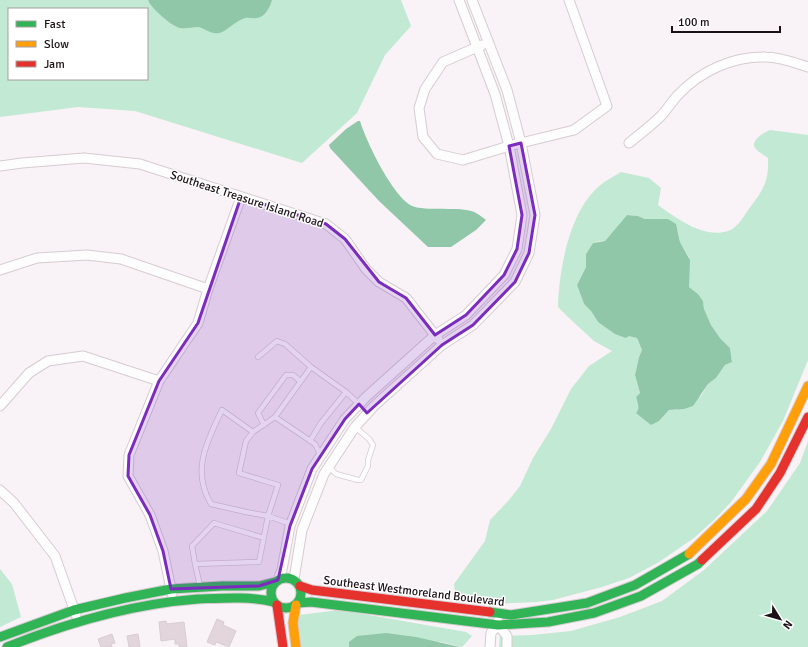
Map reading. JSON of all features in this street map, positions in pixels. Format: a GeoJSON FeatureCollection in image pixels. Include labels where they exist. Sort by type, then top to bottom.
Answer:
{"type":"FeatureCollection","features":[{"type":"Feature","properties":{"kind":"street"},"geometry":{"type":"LineString","coordinates":[[283,647],[276,604],[271,592],[282,570],[291,524],[312,469],[345,419],[359,404],[435,335],[466,315],[504,275],[517,249],[522,215],[509,146],[495,94],[459,0]]}},
{"type":"Feature","properties":{"kind":"street"},"geometry":{"type":"LineString","coordinates":[[296,647],[293,623],[297,604],[301,597],[297,583],[303,527],[324,474],[355,427],[367,413],[442,345],[473,325],[515,282],[529,253],[535,214],[521,143],[507,90],[472,0]]}},
{"type":"Feature","properties":{"kind":"street"},"geometry":{"type":"LineString","coordinates":[[488,42],[443,62],[425,89],[419,108],[423,137],[437,154],[463,160],[509,146],[574,130],[608,106],[569,0]]}},
{"type":"Feature","properties":{"kind":"street"},"geometry":{"type":"LineString","coordinates":[[629,143],[661,116],[678,96],[698,77],[716,67],[739,59],[767,57],[808,67]]}},
{"type":"Feature","properties":{"kind":"street","name":"Southeast Treasure Island Road"},"geometry":{"type":"LineString","coordinates":[[0,166],[84,158],[140,164],[326,224],[345,239],[366,270],[379,282],[406,298],[442,345]]}},
{"type":"Feature","properties":{"kind":"street"},"geometry":{"type":"LineString","coordinates":[[173,600],[163,552],[150,515],[128,476],[129,454],[159,381],[198,323],[208,289],[241,197]]}},
{"type":"Feature","properties":{"kind":"street"},"geometry":{"type":"LineString","coordinates":[[0,270],[37,258],[87,255],[121,259],[208,289]]}},
{"type":"Feature","properties":{"kind":"street"},"geometry":{"type":"LineString","coordinates":[[504,275],[515,282]]}},
{"type":"Feature","properties":{"kind":"street"},"geometry":{"type":"LineString","coordinates":[[0,406],[29,373],[48,361],[83,356],[159,381]]}},
{"type":"Feature","properties":{"kind":"street","name":"Southeast Westmoreland Boulevard"},"geometry":{"type":"LineString","coordinates":[[297,583],[320,591],[511,614],[587,603],[635,585],[691,553],[746,499],[771,464],[808,386]]}},
{"type":"Feature","properties":{"kind":"street"},"geometry":{"type":"LineString","coordinates":[[359,404],[367,413]]}},
{"type":"Feature","properties":{"kind":"street","name":"Southeast Westmoreland Boulevard"},"geometry":{"type":"LineString","coordinates":[[297,604],[311,602],[498,625],[548,622],[594,613],[641,596],[698,564],[756,509],[780,473],[808,417]]}},
{"type":"Feature","properties":{"kind":"street"},"geometry":{"type":"LineString","coordinates":[[321,456],[329,467]]}},
{"type":"Feature","properties":{"kind":"street"},"geometry":{"type":"LineString","coordinates":[[0,490],[14,503],[55,556],[78,620]]}},
{"type":"Feature","properties":{"kind":"street"},"geometry":{"type":"LineString","coordinates":[[291,524],[303,527]]}},
{"type":"Feature","properties":{"kind":"street"},"geometry":{"type":"LineString","coordinates":[[0,637],[74,610],[171,589],[259,586],[285,577],[297,583]]}},
{"type":"Feature","properties":{"kind":"street"},"geometry":{"type":"LineString","coordinates":[[7,647],[78,620],[130,607],[173,600],[257,598],[288,608],[297,604]]}},
{"type":"Feature","properties":{"kind":"street"},"geometry":{"type":"LineString","coordinates":[[498,613],[498,625],[507,636],[507,647]]}},
{"type":"Feature","properties":{"kind":"street"},"geometry":{"type":"LineString","coordinates":[[490,647],[491,633],[498,625]]}},
{"type":"Feature","properties":{"kind":"lane"},"geometry":{"type":"LineString","coordinates":[[258,357],[277,340],[285,344],[311,367],[346,392],[359,404]]}},
{"type":"Feature","properties":{"kind":"lane"},"geometry":{"type":"LineString","coordinates":[[195,564],[259,562],[268,516],[278,485],[239,473],[246,441],[253,432],[275,417],[311,367]]}},
{"type":"Feature","properties":{"kind":"lane"},"geometry":{"type":"LineString","coordinates":[[264,425],[258,413],[286,375],[293,375],[300,382]]}},
{"type":"Feature","properties":{"kind":"lane"},"geometry":{"type":"LineString","coordinates":[[310,441],[321,424],[346,392]]}},
{"type":"Feature","properties":{"kind":"lane"},"geometry":{"type":"LineString","coordinates":[[253,432],[222,410],[207,441],[202,464],[201,479],[205,494],[212,504],[268,516],[291,524]]}},
{"type":"Feature","properties":{"kind":"lane"},"geometry":{"type":"LineString","coordinates":[[275,417],[315,444],[321,456]]}},
{"type":"Feature","properties":{"kind":"lane"},"geometry":{"type":"LineString","coordinates":[[329,467],[336,474],[361,480],[368,466],[368,460],[373,445],[369,439],[355,427]]}},
{"type":"Feature","properties":{"kind":"lane"},"geometry":{"type":"LineString","coordinates":[[200,587],[192,546],[214,523],[264,538]]}},
{"type":"Feature","properties":{"kind":"highlighted area"},"geometry":{"type":"Polygon","coordinates":[[[521,143],[535,215],[529,253],[515,282],[473,325],[442,345],[367,413],[359,404],[345,419],[312,469],[290,526],[278,580],[259,586],[171,589],[163,551],[150,515],[128,476],[129,455],[159,381],[198,323],[241,197],[326,224],[345,239],[379,282],[406,298],[435,335],[466,315],[504,275],[517,249],[522,215],[509,146],[521,143]]]}},
{"type":"Feature","properties":{"kind":"shaded area"},"geometry":{"type":"Polygon","coordinates":[[[0,0],[401,0],[411,26],[385,55],[357,113],[302,163],[135,111],[78,107],[0,117],[0,0]]]}},
{"type":"Feature","properties":{"kind":"shaded area"},"geometry":{"type":"Polygon","coordinates":[[[148,0],[272,0],[265,14],[262,16],[256,18],[245,18],[238,21],[225,31],[216,33],[198,27],[176,27],[157,12],[148,0]]]}},
{"type":"Feature","properties":{"kind":"shaded area"},"geometry":{"type":"Polygon","coordinates":[[[360,121],[368,142],[382,170],[390,183],[407,203],[415,207],[429,209],[456,209],[471,211],[486,220],[476,230],[451,247],[428,247],[379,201],[330,148],[329,145],[346,129],[360,121]]]}},
{"type":"Feature","properties":{"kind":"shaded area"},"geometry":{"type":"Polygon","coordinates":[[[770,130],[808,135],[808,360],[783,421],[760,462],[731,502],[694,538],[659,562],[629,578],[553,600],[491,604],[458,600],[456,598],[454,584],[485,541],[490,520],[520,486],[533,458],[551,429],[571,389],[589,366],[612,351],[594,341],[558,307],[563,260],[567,244],[572,228],[587,200],[599,186],[621,172],[649,178],[661,188],[658,205],[673,216],[700,230],[719,233],[728,231],[735,227],[741,220],[765,184],[768,172],[768,158],[758,151],[754,145],[756,139],[770,130]],[[627,215],[605,241],[593,243],[586,254],[586,267],[577,285],[584,304],[591,311],[598,322],[637,338],[642,350],[635,375],[640,393],[636,397],[639,404],[638,411],[654,422],[659,421],[669,410],[676,410],[701,396],[708,384],[716,378],[725,365],[732,362],[730,348],[720,338],[711,325],[704,309],[703,301],[698,294],[689,287],[689,257],[680,242],[678,231],[668,219],[645,219],[638,216],[627,215]]]}},
{"type":"Feature","properties":{"kind":"shaded area"},"geometry":{"type":"Polygon","coordinates":[[[627,215],[638,216],[645,219],[668,219],[676,224],[680,242],[690,260],[689,287],[698,294],[703,301],[704,309],[711,325],[720,338],[730,348],[732,362],[725,365],[716,378],[708,384],[693,406],[684,409],[669,410],[659,421],[651,425],[636,413],[638,404],[636,397],[640,393],[635,375],[642,350],[637,338],[629,336],[626,338],[615,334],[598,322],[591,311],[584,304],[577,285],[586,267],[586,254],[593,243],[605,241],[627,215]]]}},
{"type":"Feature","properties":{"kind":"shaded area"},"geometry":{"type":"Polygon","coordinates":[[[808,441],[808,647],[499,647],[500,636],[532,635],[571,631],[620,617],[662,601],[704,570],[767,511],[800,463],[808,441]]]}},
{"type":"Feature","properties":{"kind":"shaded area"},"geometry":{"type":"Polygon","coordinates":[[[0,569],[12,584],[21,617],[0,627],[0,569]]]}},
{"type":"Feature","properties":{"kind":"shaded area"},"geometry":{"type":"Polygon","coordinates":[[[340,610],[466,632],[472,636],[462,647],[441,642],[349,642],[349,647],[300,647],[297,624],[299,615],[340,610]]]}},
{"type":"Feature","properties":{"kind":"shaded area"},"geometry":{"type":"Polygon","coordinates":[[[386,633],[416,637],[460,647],[349,647],[349,642],[357,636],[386,633]]]}},
{"type":"Feature","properties":{"kind":"building"},"geometry":{"type":"Polygon","coordinates":[[[217,619],[224,622],[223,625],[236,631],[229,647],[216,642],[215,645],[207,642],[217,619]]]}},
{"type":"Feature","properties":{"kind":"building"},"geometry":{"type":"Polygon","coordinates":[[[166,621],[167,624],[184,622],[187,647],[179,647],[179,644],[175,644],[175,639],[161,641],[159,622],[166,621]]]}},
{"type":"Feature","properties":{"kind":"building"},"geometry":{"type":"Polygon","coordinates":[[[112,634],[115,643],[111,644],[112,647],[101,647],[98,639],[112,634]]]}},
{"type":"Feature","properties":{"kind":"building"},"geometry":{"type":"Polygon","coordinates":[[[138,634],[140,647],[129,647],[127,636],[138,634]]]}},
{"type":"Feature","properties":{"kind":"traffic: fast"},"geometry":{"type":"LineString","coordinates":[[490,612],[511,615],[587,603],[635,585],[689,554]]}},
{"type":"Feature","properties":{"kind":"traffic: fast"},"geometry":{"type":"LineString","coordinates":[[298,603],[311,602],[498,625],[548,622],[594,613],[641,596],[698,564],[702,560]]}},
{"type":"Feature","properties":{"kind":"traffic: fast"},"geometry":{"type":"LineString","coordinates":[[286,578],[297,582],[301,593],[297,604],[286,608],[275,604],[271,593],[275,582],[286,578]]}},
{"type":"Feature","properties":{"kind":"traffic: fast"},"geometry":{"type":"LineString","coordinates":[[0,637],[74,610],[125,598],[171,589],[222,586],[259,586],[275,582]]}},
{"type":"Feature","properties":{"kind":"traffic: fast"},"geometry":{"type":"LineString","coordinates":[[7,647],[77,622],[149,605],[173,601],[227,598],[246,598],[274,602]]}},
{"type":"Feature","properties":{"kind":"traffic: slow"},"geometry":{"type":"LineString","coordinates":[[689,554],[746,499],[771,464],[808,386]]}},
{"type":"Feature","properties":{"kind":"traffic: slow"},"geometry":{"type":"LineString","coordinates":[[296,605],[293,623],[296,647]]}},
{"type":"Feature","properties":{"kind":"traffic: jam"},"geometry":{"type":"LineString","coordinates":[[702,560],[756,509],[780,473],[808,417]]}},
{"type":"Feature","properties":{"kind":"traffic: jam"},"geometry":{"type":"LineString","coordinates":[[300,586],[312,590],[490,612]]}},
{"type":"Feature","properties":{"kind":"traffic: jam"},"geometry":{"type":"LineString","coordinates":[[277,605],[283,647]]}}]}
